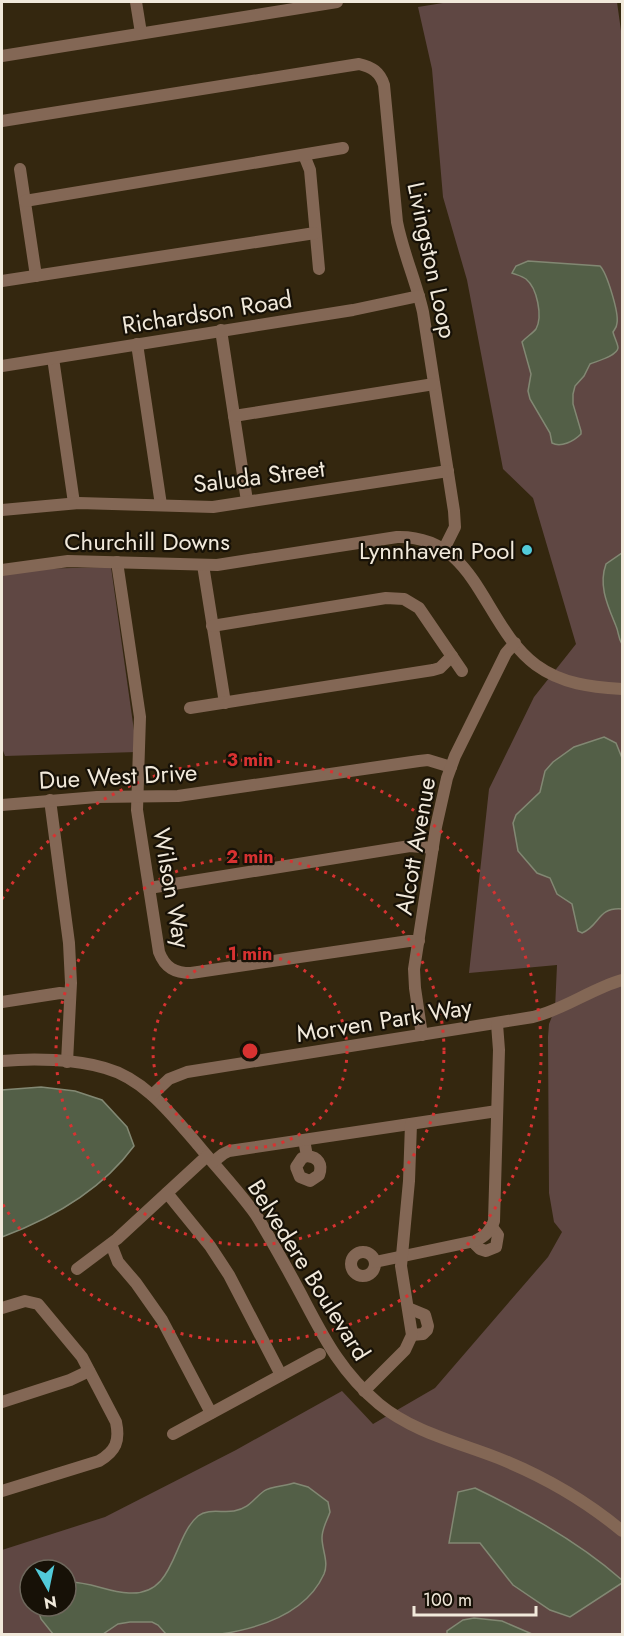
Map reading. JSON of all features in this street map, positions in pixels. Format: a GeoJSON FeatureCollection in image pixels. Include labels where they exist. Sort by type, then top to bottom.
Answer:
{"type":"FeatureCollection","features":[{"type":"Feature","properties":{"kind":"street"},"geometry":{"type":"LineString","coordinates":[[136,2],[141,33]]}},
{"type":"Feature","properties":{"kind":"street"},"geometry":{"type":"LineString","coordinates":[[2,56],[337,2]]}},
{"type":"Feature","properties":{"kind":"street","name":"Livingston Loop"},"geometry":{"type":"LineString","coordinates":[[2,121],[359,64],[379,74],[384,85],[397,222],[400,239],[419,296],[448,471],[455,527],[444,549]]}},
{"type":"Feature","properties":{"kind":"street"},"geometry":{"type":"LineString","coordinates":[[25,201],[343,148]]}},
{"type":"Feature","properties":{"kind":"street"},"geometry":{"type":"LineString","coordinates":[[304,155],[310,170],[319,269]]}},
{"type":"Feature","properties":{"kind":"street"},"geometry":{"type":"LineString","coordinates":[[20,169],[36,276]]}},
{"type":"Feature","properties":{"kind":"street"},"geometry":{"type":"LineString","coordinates":[[2,281],[315,233]]}},
{"type":"Feature","properties":{"kind":"street","name":"Richardson Road"},"geometry":{"type":"LineString","coordinates":[[2,366],[353,310],[419,296]]}},
{"type":"Feature","properties":{"kind":"street"},"geometry":{"type":"LineString","coordinates":[[221,330],[247,501]]}},
{"type":"Feature","properties":{"kind":"street"},"geometry":{"type":"LineString","coordinates":[[137,344],[161,506]]}},
{"type":"Feature","properties":{"kind":"street"},"geometry":{"type":"LineString","coordinates":[[53,358],[74,503]]}},
{"type":"Feature","properties":{"kind":"street"},"geometry":{"type":"LineString","coordinates":[[234,416],[435,384]]}},
{"type":"Feature","properties":{"kind":"street","name":"Saluda Street"},"geometry":{"type":"LineString","coordinates":[[2,510],[74,503],[213,507],[448,471]]}},
{"type":"Feature","properties":{"kind":"street","name":"Churchill Downs"},"geometry":{"type":"LineString","coordinates":[[2,570],[51,562],[228,564],[397,537],[419,538],[444,549],[460,563],[515,643],[529,659],[559,679],[581,686],[622,689]]}},
{"type":"Feature","properties":{"kind":"street","name":"Wilson Way"},"geometry":{"type":"LineString","coordinates":[[117,562],[140,717],[136,797],[159,952],[163,962],[180,973],[191,973],[419,941]]}},
{"type":"Feature","properties":{"kind":"street"},"geometry":{"type":"LineString","coordinates":[[203,565],[225,703]]}},
{"type":"Feature","properties":{"kind":"street"},"geometry":{"type":"LineString","coordinates":[[212,626],[396,598],[411,602],[419,608],[462,672]]}},
{"type":"Feature","properties":{"kind":"street","name":"Alcott Avenue"},"geometry":{"type":"LineString","coordinates":[[422,1035],[414,980],[440,804],[451,766],[473,718],[506,653],[515,643]]}},
{"type":"Feature","properties":{"kind":"street"},"geometry":{"type":"LineString","coordinates":[[190,708],[433,670],[440,668],[452,656]]}},
{"type":"Feature","properties":{"kind":"street","name":"Due West Drive"},"geometry":{"type":"LineString","coordinates":[[2,805],[198,793],[419,760],[451,766]]}},
{"type":"Feature","properties":{"kind":"street"},"geometry":{"type":"LineString","coordinates":[[50,801],[68,920],[70,994],[67,1062]]}},
{"type":"Feature","properties":{"kind":"street"},"geometry":{"type":"LineString","coordinates":[[149,888],[410,846],[433,848]]}},
{"type":"Feature","properties":{"kind":"street","name":"Morven Park Way"},"geometry":{"type":"LineString","coordinates":[[152,1095],[169,1079],[187,1072],[497,1024],[549,1013],[622,980]]}},
{"type":"Feature","properties":{"kind":"street"},"geometry":{"type":"LineString","coordinates":[[2,1002],[60,993],[70,994]]}},
{"type":"Feature","properties":{"kind":"street"},"geometry":{"type":"LineString","coordinates":[[375,1262],[473,1242],[486,1251],[496,1247],[498,1235],[492,1227],[499,1050],[497,1024]]}},
{"type":"Feature","properties":{"kind":"street","name":"Belvedere Boulevard"},"geometry":{"type":"LineString","coordinates":[[2,1061],[30,1059],[105,1068],[130,1079],[152,1095],[210,1159],[256,1216],[329,1348],[364,1391],[396,1415],[431,1434],[510,1463],[570,1493],[622,1531]]}},
{"type":"Feature","properties":{"kind":"street"},"geometry":{"type":"LineString","coordinates":[[76,1269],[111,1244],[167,1193],[210,1159],[223,1154],[497,1111]]}},
{"type":"Feature","properties":{"kind":"street"},"geometry":{"type":"LineString","coordinates":[[364,1391],[405,1350],[412,1335],[402,1276],[411,1124]]}},
{"type":"Feature","properties":{"kind":"street"},"geometry":{"type":"LineString","coordinates":[[304,1140],[307,1156]]}},
{"type":"Feature","properties":{"kind":"street"},"geometry":{"type":"LineString","coordinates":[[167,1193],[210,1246],[229,1275],[281,1375]]}},
{"type":"Feature","properties":{"kind":"street"},"geometry":{"type":"LineString","coordinates":[[111,1244],[118,1262],[162,1320],[211,1413]]}},
{"type":"Feature","properties":{"kind":"street"},"geometry":{"type":"LineString","coordinates":[[2,1308],[26,1301],[38,1304],[82,1357],[116,1422],[118,1434],[117,1445],[110,1455],[82,1467],[2,1491]]}},
{"type":"Feature","properties":{"kind":"street"},"geometry":{"type":"LineString","coordinates":[[173,1434],[320,1354]]}},
{"type":"Feature","properties":{"kind":"street"},"geometry":{"type":"LineString","coordinates":[[2,1402],[70,1380],[89,1371]]}},
{"type":"Feature","properties":{"kind":"shaded area"},"geometry":{"type":"Polygon","coordinates":[[[449,2],[617,2],[622,38],[622,1634],[2,1634],[2,1550],[105,1517],[236,1450],[342,1391],[373,1424],[435,1388],[548,1257],[562,1232],[554,1222],[549,1193],[548,1037],[549,1024],[555,1009],[557,965],[469,973],[489,789],[534,697],[576,644],[533,498],[503,469],[467,280],[443,197],[432,69],[418,7],[449,2]]]}},
{"type":"Feature","properties":{"kind":"shaded area"},"geometry":{"type":"Polygon","coordinates":[[[528,261],[600,266],[609,284],[616,311],[617,324],[613,332],[617,351],[611,356],[590,364],[584,376],[575,386],[573,404],[581,434],[563,444],[552,443],[550,433],[530,399],[528,391],[531,374],[522,342],[536,329],[539,310],[536,295],[530,283],[512,273],[516,266],[528,261]]]}},
{"type":"Feature","properties":{"kind":"shaded area"},"geometry":{"type":"Polygon","coordinates":[[[622,553],[622,644],[607,603],[603,580],[606,564],[622,553]]]}},
{"type":"Feature","properties":{"kind":"shaded area"},"geometry":{"type":"Polygon","coordinates":[[[111,567],[137,752],[5,756],[2,748],[2,574],[33,569],[111,567]]]}},
{"type":"Feature","properties":{"kind":"shaded area"},"geometry":{"type":"Polygon","coordinates":[[[604,737],[616,743],[622,758],[622,909],[614,909],[603,914],[588,930],[582,933],[578,931],[572,904],[557,894],[550,878],[537,873],[518,851],[513,823],[516,815],[540,792],[545,771],[553,762],[574,747],[604,737]]]}},
{"type":"Feature","properties":{"kind":"shaded area"},"geometry":{"type":"Polygon","coordinates":[[[41,1087],[75,1091],[102,1100],[127,1127],[134,1146],[107,1177],[91,1190],[40,1221],[2,1237],[2,1090],[41,1087]]]}},
{"type":"Feature","properties":{"kind":"shaded area"},"geometry":{"type":"Polygon","coordinates":[[[294,1483],[308,1487],[328,1502],[330,1512],[322,1538],[326,1560],[324,1574],[306,1599],[280,1617],[251,1628],[201,1635],[166,1634],[152,1622],[118,1624],[103,1634],[53,1634],[41,1619],[78,1618],[78,1582],[129,1593],[144,1591],[156,1585],[165,1576],[189,1526],[198,1516],[211,1511],[239,1510],[267,1489],[294,1483]]]}},
{"type":"Feature","properties":{"kind":"shaded area"},"geometry":{"type":"Polygon","coordinates":[[[475,1488],[533,1518],[570,1541],[605,1566],[622,1580],[622,1583],[570,1617],[550,1610],[513,1585],[480,1543],[449,1543],[458,1492],[475,1488]]]}},
{"type":"Feature","properties":{"kind":"shaded area"},"geometry":{"type":"Polygon","coordinates":[[[474,1618],[502,1621],[532,1634],[447,1634],[447,1631],[463,1620],[474,1618]]]}},
{"type":"Feature","properties":{"kind":"place","name":"Lynnhaven Pool"},"geometry":{"type":"Point","coordinates":[527,550]}}]}
